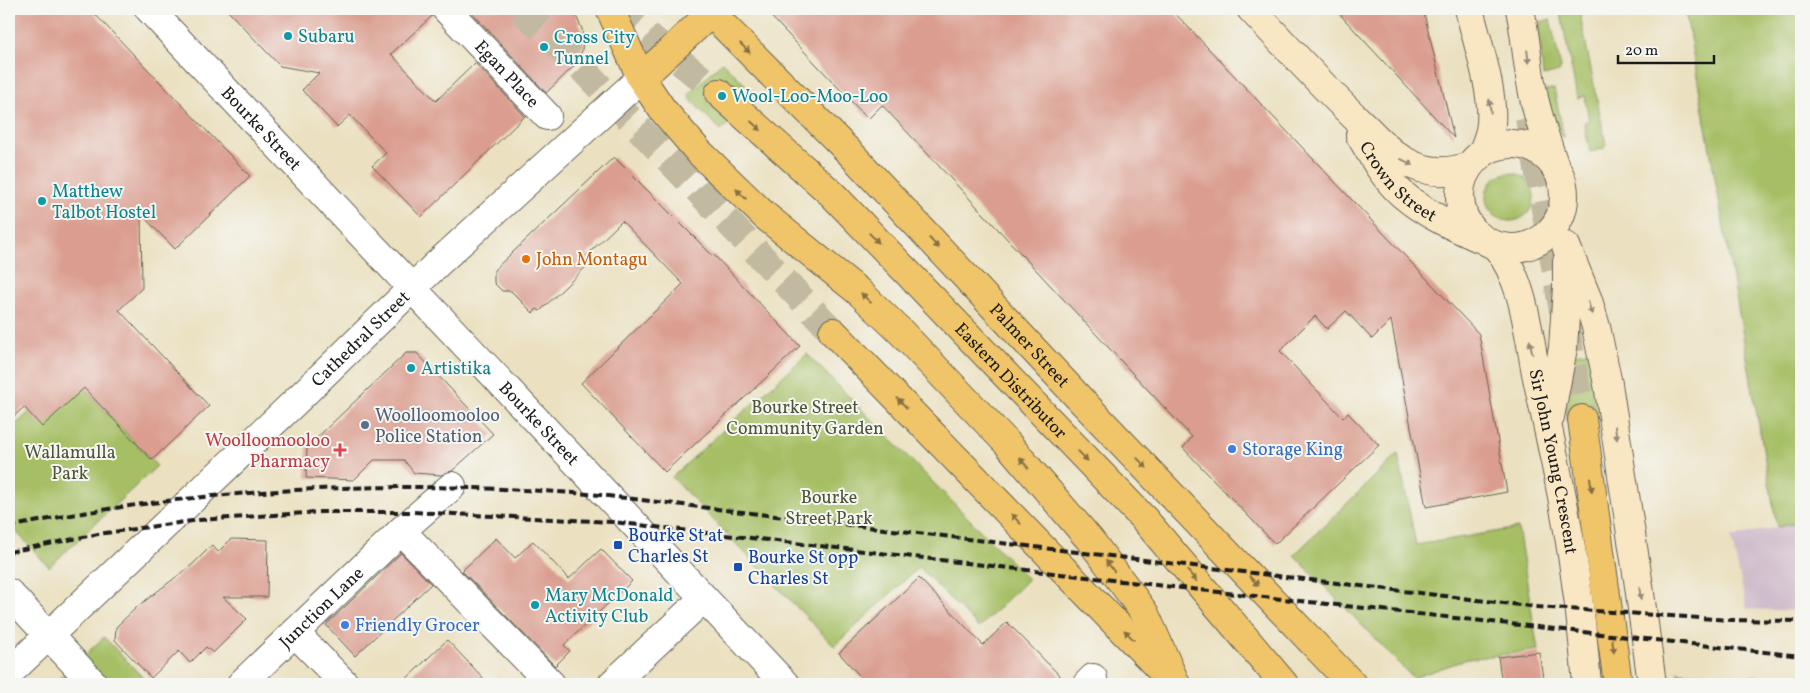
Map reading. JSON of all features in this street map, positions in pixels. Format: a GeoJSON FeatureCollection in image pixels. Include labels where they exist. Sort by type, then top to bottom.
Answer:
{"type":"FeatureCollection","features":[{"type":"Feature","properties":{"kind":"main road"},"geometry":{"type":"LineString","coordinates":[[610,9],[641,78],[662,109],[704,157],[764,215],[859,292],[901,332],[1007,443],[1090,540],[1145,614],[1175,684]]}},
{"type":"Feature","properties":{"kind":"main road","name":"Cathedral Street"},"geometry":{"type":"LineString","coordinates":[[641,78],[711,10]]}},
{"type":"Feature","properties":{"kind":"main road","name":"Palmer Street"},"geometry":{"type":"LineString","coordinates":[[711,10],[853,156],[1078,397],[1352,684]]}},
{"type":"Feature","properties":{"kind":"main road","name":"Eastern Distributor"},"geometry":{"type":"LineString","coordinates":[[719,93],[832,194],[1145,520],[1284,684]]}},
{"type":"Feature","properties":{"kind":"main road"},"geometry":{"type":"LineString","coordinates":[[833,332],[1175,684]]}},
{"type":"Feature","properties":{"kind":"main road"},"geometry":{"type":"LineString","coordinates":[[1582,419],[1618,684]]}},
{"type":"Feature","properties":{"kind":"street","name":"Bourke Street"},"geometry":{"type":"LineString","coordinates":[[149,9],[785,684]]}},
{"type":"Feature","properties":{"kind":"street","name":"Egan Place"},"geometry":{"type":"LineString","coordinates":[[446,9],[547,116]]}},
{"type":"Feature","properties":{"kind":"street","name":"Crown Street"},"geometry":{"type":"LineString","coordinates":[[1251,9],[1332,95],[1394,154],[1404,161],[1424,169],[1447,172],[1476,160]]}},
{"type":"Feature","properties":{"kind":"street"},"geometry":{"type":"LineString","coordinates":[[1470,10],[1491,109],[1489,135],[1476,160],[1462,179],[1459,194],[1461,208],[1466,222],[1475,234],[1491,244],[1510,248],[1522,247],[1546,235],[1555,225],[1563,202],[1560,178],[1536,111],[1531,85],[1526,34],[1520,9]]}},
{"type":"Feature","properties":{"kind":"street","name":"Cathedral Street"},"geometry":{"type":"LineString","coordinates":[[9,673],[412,288],[641,78]]}},
{"type":"Feature","properties":{"kind":"street","name":"Crown Street"},"geometry":{"type":"LineString","coordinates":[[1332,95],[1358,131],[1382,170],[1402,194],[1440,221],[1491,244]]}},
{"type":"Feature","properties":{"kind":"street"},"geometry":{"type":"LineString","coordinates":[[1476,160],[1492,148],[1504,144],[1527,146],[1548,158],[1555,168]]}},
{"type":"Feature","properties":{"kind":"street"},"geometry":{"type":"LineString","coordinates":[[1548,429],[1563,348],[1567,287],[1566,246],[1561,212]]}},
{"type":"Feature","properties":{"kind":"street","name":"Sir John Young Crescent"},"geometry":{"type":"LineString","coordinates":[[1491,244],[1507,260],[1519,292],[1548,429],[1576,583],[1587,684]]}},
{"type":"Feature","properties":{"kind":"street"},"geometry":{"type":"LineString","coordinates":[[1566,246],[1588,300],[1596,327],[1608,384],[1652,684]]}},
{"type":"Feature","properties":{"kind":"street","name":"Junction Lane"},"geometry":{"type":"LineString","coordinates":[[241,684],[401,531],[452,486]]}},
{"type":"Feature","properties":{"kind":"street"},"geometry":{"type":"LineString","coordinates":[[401,531],[551,684]]}},
{"type":"Feature","properties":{"kind":"street"},"geometry":{"type":"LineString","coordinates":[[9,593],[94,684]]}},
{"type":"Feature","properties":{"kind":"street"},"geometry":{"type":"LineString","coordinates":[[612,684],[703,599]]}},
{"type":"Feature","properties":{"kind":"street"},"geometry":{"type":"LineString","coordinates":[[295,633],[345,684]]}},
{"type":"Feature","properties":{"kind":"shaded area"},"geometry":{"type":"Polygon","coordinates":[[[1801,522],[1801,611],[1747,609],[1731,537],[1801,522]]]}},
{"type":"Feature","properties":{"kind":"green space"},"geometry":{"type":"Polygon","coordinates":[[[1560,9],[1579,9],[1606,145],[1603,149],[1590,152],[1584,122],[1589,121],[1585,96],[1577,98],[1560,9]]]}},
{"type":"Feature","properties":{"kind":"green space"},"geometry":{"type":"Polygon","coordinates":[[[1685,9],[1801,9],[1801,522],[1777,527],[1685,9]]]}},
{"type":"Feature","properties":{"kind":"green space"},"geometry":{"type":"Polygon","coordinates":[[[1550,19],[1561,68],[1559,72],[1543,76],[1539,26],[1541,22],[1550,19]]]}},
{"type":"Feature","properties":{"kind":"green space"},"geometry":{"type":"Polygon","coordinates":[[[722,62],[756,95],[721,131],[691,100],[689,94],[722,62]]]}},
{"type":"Feature","properties":{"kind":"green space"},"geometry":{"type":"Polygon","coordinates":[[[1554,89],[1564,137],[1562,137],[1554,120],[1545,90],[1554,89]]]}},
{"type":"Feature","properties":{"kind":"green space"},"geometry":{"type":"Polygon","coordinates":[[[1505,173],[1515,173],[1527,180],[1534,192],[1534,202],[1527,214],[1515,221],[1505,221],[1497,217],[1490,210],[1486,202],[1486,192],[1490,184],[1497,177],[1505,173]]]}},
{"type":"Feature","properties":{"kind":"green space"},"geometry":{"type":"Polygon","coordinates":[[[1592,351],[1599,416],[1567,421],[1564,402],[1568,355],[1592,351]]]}},
{"type":"Feature","properties":{"kind":"green space","name":"Bourke Street Park"},"geometry":{"type":"Polygon","coordinates":[[[807,354],[1028,579],[979,628],[919,567],[834,646],[672,477],[807,354]]]}},
{"type":"Feature","properties":{"kind":"green space","name":"Wallamulla Park"},"geometry":{"type":"Polygon","coordinates":[[[70,374],[157,466],[49,567],[9,524],[9,431],[70,374]]]}},
{"type":"Feature","properties":{"kind":"green space"},"geometry":{"type":"Polygon","coordinates":[[[1398,454],[1416,545],[1518,528],[1538,650],[1468,659],[1413,678],[1294,555],[1398,454]]]}},
{"type":"Feature","properties":{"kind":"green space"},"geometry":{"type":"Polygon","coordinates":[[[104,637],[149,684],[54,684],[104,637]]]}},
{"type":"Feature","properties":{"kind":"green space"},"geometry":{"type":"Polygon","coordinates":[[[1678,672],[1801,680],[1801,684],[1680,684],[1678,672]]]}},
{"type":"Feature","properties":{"kind":"green space"},"geometry":{"type":"Polygon","coordinates":[[[1721,675],[1801,683],[1801,684],[1723,684],[1721,675]]]}},
{"type":"Feature","properties":{"kind":"building"},"geometry":{"type":"Polygon","coordinates":[[[9,9],[90,9],[250,176],[175,249],[141,214],[142,288],[119,310],[209,406],[152,460],[84,388],[42,427],[24,407],[9,421],[9,9]]]}},
{"type":"Feature","properties":{"kind":"building"},"geometry":{"type":"Polygon","coordinates":[[[226,9],[431,9],[432,16],[391,54],[436,101],[475,63],[525,116],[421,217],[372,166],[386,153],[350,115],[337,127],[302,90],[319,73],[280,66],[226,9]]]}},
{"type":"Feature","properties":{"kind":"building","name":"Cross City Tunnel"},"geometry":{"type":"Polygon","coordinates":[[[469,9],[573,9],[582,29],[582,51],[573,67],[546,93],[469,9]]]}},
{"type":"Feature","properties":{"kind":"building"},"geometry":{"type":"Polygon","coordinates":[[[764,9],[1171,9],[1479,334],[1507,492],[1426,507],[1391,320],[1372,339],[1346,311],[1327,329],[1315,316],[1280,351],[1343,418],[1348,413],[1379,445],[1275,544],[1183,448],[1192,437],[882,105],[868,119],[764,9]]]}},
{"type":"Feature","properties":{"kind":"building"},"geometry":{"type":"Polygon","coordinates":[[[1335,9],[1423,9],[1454,138],[1335,9]]]}},
{"type":"Feature","properties":{"kind":"building"},"geometry":{"type":"Polygon","coordinates":[[[614,157],[714,255],[800,346],[665,472],[581,383],[683,284],[622,221],[587,255],[593,260],[540,311],[537,309],[533,313],[511,291],[502,291],[494,283],[494,270],[614,157]]]}},
{"type":"Feature","properties":{"kind":"building"},"geometry":{"type":"Polygon","coordinates":[[[406,353],[417,353],[493,434],[452,471],[441,475],[414,473],[404,460],[374,460],[354,480],[306,478],[307,447],[406,353]]]}},
{"type":"Feature","properties":{"kind":"building","name":"Mary McDonald Activity Club"},"geometry":{"type":"Polygon","coordinates":[[[496,538],[515,558],[533,541],[569,579],[601,549],[632,581],[564,645],[570,651],[555,666],[462,571],[496,538]]]}},
{"type":"Feature","properties":{"kind":"building"},"geometry":{"type":"Polygon","coordinates":[[[231,539],[268,540],[267,597],[223,597],[247,619],[213,653],[206,647],[190,663],[179,651],[151,678],[115,640],[116,627],[137,607],[193,564],[212,545],[218,552],[231,539]]]}},
{"type":"Feature","properties":{"kind":"building"},"geometry":{"type":"Polygon","coordinates":[[[401,553],[431,584],[355,656],[326,625],[401,553]]]}},
{"type":"Feature","properties":{"kind":"building"},"geometry":{"type":"Polygon","coordinates":[[[919,578],[983,645],[1007,622],[1068,684],[867,684],[839,653],[919,578]]]}},
{"type":"Feature","properties":{"kind":"building"},"geometry":{"type":"Polygon","coordinates":[[[447,640],[489,684],[401,684],[447,640]]]}},
{"type":"Feature","properties":{"kind":"building"},"geometry":{"type":"Polygon","coordinates":[[[1539,652],[1544,684],[1502,684],[1498,657],[1539,652]]]}},
{"type":"Feature","properties":{"kind":"tunnel"},"geometry":{"type":"LineString","coordinates":[[521,9],[571,57],[833,332]]}},
{"type":"Feature","properties":{"kind":"tunnel"},"geometry":{"type":"LineString","coordinates":[[615,9],[719,93]]}},
{"type":"Feature","properties":{"kind":"tunnel"},"geometry":{"type":"LineString","coordinates":[[1529,118],[1582,419]]}},
{"type":"Feature","properties":{"kind":"railway"},"geometry":{"type":"LineString","coordinates":[[9,527],[155,502],[229,495],[378,487],[526,490],[600,495],[1537,607],[1730,620],[1801,621]]}},
{"type":"Feature","properties":{"kind":"railway"},"geometry":{"type":"LineString","coordinates":[[9,552],[98,534],[199,520],[320,512],[413,512],[613,522],[1173,587],[1801,656]]}},
{"type":"Feature","properties":{"kind":"place","name":"Subaru"},"geometry":{"type":"Point","coordinates":[288,36]}},
{"type":"Feature","properties":{"kind":"place","name":"Cross City Tunnel"},"geometry":{"type":"Point","coordinates":[544,47]}},
{"type":"Feature","properties":{"kind":"place","name":"Wool-Loo-Moo-Loo"},"geometry":{"type":"Point","coordinates":[722,96]}},
{"type":"Feature","properties":{"kind":"place","name":"Matthew Talbot Hostel"},"geometry":{"type":"Point","coordinates":[42,201]}},
{"type":"Feature","properties":{"kind":"place","name":"John Montagu"},"geometry":{"type":"Point","coordinates":[526,259]}},
{"type":"Feature","properties":{"kind":"place","name":"Artistika"},"geometry":{"type":"Point","coordinates":[411,368]}},
{"type":"Feature","properties":{"kind":"place","name":"Woolloomooloo Police Station"},"geometry":{"type":"Point","coordinates":[365,425]}},
{"type":"Feature","properties":{"kind":"place","name":"Storage King"},"geometry":{"type":"Point","coordinates":[1232,449]}},
{"type":"Feature","properties":{"kind":"place","name":"Woolloomooloo Pharmacy"},"geometry":{"type":"Point","coordinates":[340,450]}},
{"type":"Feature","properties":{"kind":"place","name":"Bourke St at Charles St"},"geometry":{"type":"Point","coordinates":[618,545]}},
{"type":"Feature","properties":{"kind":"place","name":"Bourke St opp Charles St"},"geometry":{"type":"Point","coordinates":[738,567]}},
{"type":"Feature","properties":{"kind":"place","name":"Mary McDonald Activity Club"},"geometry":{"type":"Point","coordinates":[535,605]}},
{"type":"Feature","properties":{"kind":"place","name":"Friendly Grocer"},"geometry":{"type":"Point","coordinates":[345,625]}},
{"type":"Feature","properties":{"kind":"park label","name":"Bourke Street Community Garden"},"geometry":{"type":"Point","coordinates":[805,417]}}]}
